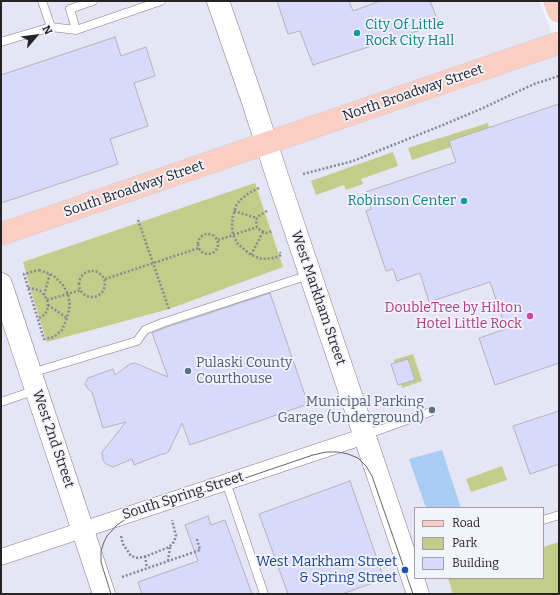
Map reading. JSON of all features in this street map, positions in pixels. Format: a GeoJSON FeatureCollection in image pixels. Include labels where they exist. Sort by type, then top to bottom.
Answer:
{"type":"FeatureCollection","features":[{"type":"Feature","properties":{"kind":"main road"},"geometry":{"type":"LineString","coordinates":[[555,1],[559,12]]}},
{"type":"Feature","properties":{"kind":"main road","name":"North Broadway Street"},"geometry":{"type":"LineString","coordinates":[[266,143],[559,43]]}},
{"type":"Feature","properties":{"kind":"main road","name":"South Broadway Street"},"geometry":{"type":"LineString","coordinates":[[1,234],[266,143]]}},
{"type":"Feature","properties":{"kind":"street","name":"West Markham Street"},"geometry":{"type":"LineString","coordinates":[[218,1],[365,436],[412,566]]}},
{"type":"Feature","properties":{"kind":"street","name":"West 2nd Street"},"geometry":{"type":"LineString","coordinates":[[1,284],[104,594]]}},
{"type":"Feature","properties":{"kind":"street","name":"South Spring Street"},"geometry":{"type":"LineString","coordinates":[[1,557],[365,436]]}},
{"type":"Feature","properties":{"kind":"street","name":"West Markham Street"},"geometry":{"type":"LineString","coordinates":[[415,579],[418,594]]}},
{"type":"Feature","properties":{"kind":"lane"},"geometry":{"type":"LineString","coordinates":[[42,1],[51,27]]}},
{"type":"Feature","properties":{"kind":"lane"},"geometry":{"type":"LineString","coordinates":[[76,30],[70,9],[93,1]]}},
{"type":"Feature","properties":{"kind":"lane"},"geometry":{"type":"LineString","coordinates":[[1,42],[51,27],[76,30],[161,1]]}},
{"type":"Feature","properties":{"kind":"lane"},"geometry":{"type":"LineString","coordinates":[[1,402],[34,381],[137,341],[145,330],[162,323],[310,275]]}},
{"type":"Feature","properties":{"kind":"lane"},"geometry":{"type":"LineString","coordinates":[[365,436],[430,412]]}},
{"type":"Feature","properties":{"kind":"lane"},"geometry":{"type":"LineString","coordinates":[[226,482],[264,594]]}},
{"type":"Feature","properties":{"kind":"lane"},"geometry":{"type":"LineString","coordinates":[[544,520],[559,515]]}},
{"type":"Feature","properties":{"kind":"path"},"geometry":{"type":"LineString","coordinates":[[303,174],[353,161],[456,119],[534,84],[559,76]]}},
{"type":"Feature","properties":{"kind":"path"},"geometry":{"type":"LineString","coordinates":[[259,188],[240,200],[236,206],[232,224],[233,235],[238,244],[251,255],[262,259],[274,258],[281,255],[279,249]]}},
{"type":"Feature","properties":{"kind":"path"},"geometry":{"type":"LineString","coordinates":[[234,211],[257,218]]}},
{"type":"Feature","properties":{"kind":"path"},"geometry":{"type":"LineString","coordinates":[[257,218],[267,212]]}},
{"type":"Feature","properties":{"kind":"path"},"geometry":{"type":"LineString","coordinates":[[257,218],[256,221],[258,227],[263,232],[273,231],[275,237]]}},
{"type":"Feature","properties":{"kind":"path"},"geometry":{"type":"LineString","coordinates":[[138,220],[169,309]]}},
{"type":"Feature","properties":{"kind":"path"},"geometry":{"type":"LineString","coordinates":[[218,240],[258,227]]}},
{"type":"Feature","properties":{"kind":"path"},"geometry":{"type":"LineString","coordinates":[[251,255],[263,232]]}},
{"type":"Feature","properties":{"kind":"path"},"geometry":{"type":"LineString","coordinates":[[204,234],[214,235],[218,240],[218,247],[211,254],[201,252],[199,248],[199,239],[204,234]]}},
{"type":"Feature","properties":{"kind":"path"},"geometry":{"type":"LineString","coordinates":[[105,279],[199,248]]}},
{"type":"Feature","properties":{"kind":"path"},"geometry":{"type":"LineString","coordinates":[[39,270],[50,274],[63,285],[68,294],[70,305],[68,318],[62,330],[54,337],[44,339],[28,288],[24,274],[39,270]]}},
{"type":"Feature","properties":{"kind":"path"},"geometry":{"type":"LineString","coordinates":[[91,271],[100,273],[105,279],[105,288],[100,296],[91,298],[83,294],[81,290],[79,286],[81,278],[87,272],[91,271]]}},
{"type":"Feature","properties":{"kind":"path"},"geometry":{"type":"LineString","coordinates":[[44,295],[50,274]]}},
{"type":"Feature","properties":{"kind":"path"},"geometry":{"type":"LineString","coordinates":[[28,288],[40,291],[47,300],[47,311],[44,316],[38,319]]}},
{"type":"Feature","properties":{"kind":"path"},"geometry":{"type":"LineString","coordinates":[[47,300],[81,290]]}},
{"type":"Feature","properties":{"kind":"path"},"geometry":{"type":"LineString","coordinates":[[48,305],[68,318]]}},
{"type":"Feature","properties":{"kind":"path"},"geometry":{"type":"LineString","coordinates":[[121,536],[123,544],[131,556],[138,558],[145,556],[170,546],[174,542],[176,536],[172,520]]}},
{"type":"Feature","properties":{"kind":"path"},"geometry":{"type":"LineString","coordinates":[[122,577],[200,550],[197,540]]}},
{"type":"Feature","properties":{"kind":"path"},"geometry":{"type":"LineString","coordinates":[[168,561],[170,546]]}},
{"type":"Feature","properties":{"kind":"path"},"geometry":{"type":"LineString","coordinates":[[145,556],[147,568]]}},
{"type":"Feature","properties":{"kind":"shaded area"},"geometry":{"type":"Polygon","coordinates":[[[1,1],[539,1],[559,50],[559,594],[1,594],[1,1]]]}},
{"type":"Feature","properties":{"kind":"green space"},"geometry":{"type":"Polygon","coordinates":[[[488,123],[489,128],[449,141],[451,147],[412,160],[408,148],[488,123]]]}},
{"type":"Feature","properties":{"kind":"green space"},"geometry":{"type":"Polygon","coordinates":[[[393,152],[398,166],[361,179],[363,184],[346,190],[344,185],[316,195],[311,181],[393,152]]]}},
{"type":"Feature","properties":{"kind":"green space"},"geometry":{"type":"Polygon","coordinates":[[[255,183],[283,267],[169,309],[47,342],[23,262],[255,183]]]}},
{"type":"Feature","properties":{"kind":"green space"},"geometry":{"type":"Polygon","coordinates":[[[413,354],[422,381],[402,388],[401,384],[415,379],[408,359],[395,363],[394,360],[413,354]]]}},
{"type":"Feature","properties":{"kind":"green space"},"geometry":{"type":"Polygon","coordinates":[[[502,466],[507,480],[471,492],[466,479],[502,466]]]}},
{"type":"Feature","properties":{"kind":"green space"},"geometry":{"type":"Polygon","coordinates":[[[559,542],[559,594],[453,594],[448,579],[544,579],[544,547],[559,542]]]}},
{"type":"Feature","properties":{"kind":"water"},"geometry":{"type":"Polygon","coordinates":[[[442,450],[461,507],[426,507],[409,459],[442,450]]]}},
{"type":"Feature","properties":{"kind":"building","name":"City Of Little Rock City Hall"},"geometry":{"type":"Polygon","coordinates":[[[277,1],[349,1],[353,11],[380,1],[430,1],[439,24],[313,65],[300,31],[288,34],[277,1]]]}},
{"type":"Feature","properties":{"kind":"building"},"geometry":{"type":"Polygon","coordinates":[[[115,37],[121,56],[146,47],[155,76],[134,83],[148,126],[110,139],[118,164],[1,203],[1,75],[115,37]]]}},
{"type":"Feature","properties":{"kind":"building","name":"Robinson Center"},"geometry":{"type":"Polygon","coordinates":[[[559,104],[559,363],[495,385],[479,338],[506,329],[490,282],[429,302],[420,273],[397,281],[393,269],[386,271],[366,211],[371,209],[366,192],[456,162],[449,141],[559,104]]]}},
{"type":"Feature","properties":{"kind":"building","name":"Pulaski County Courthouse"},"geometry":{"type":"Polygon","coordinates":[[[270,293],[308,404],[190,445],[182,423],[169,451],[165,454],[134,465],[132,459],[113,467],[106,464],[103,460],[102,452],[126,422],[103,428],[92,392],[85,384],[88,378],[113,369],[115,375],[130,364],[135,363],[168,377],[152,333],[270,293]]]}},
{"type":"Feature","properties":{"kind":"building"},"geometry":{"type":"Polygon","coordinates":[[[408,359],[415,380],[398,385],[391,364],[408,359]]]}},
{"type":"Feature","properties":{"kind":"building"},"geometry":{"type":"Polygon","coordinates":[[[559,411],[559,464],[530,474],[513,426],[559,411]]]}},
{"type":"Feature","properties":{"kind":"building"},"geometry":{"type":"Polygon","coordinates":[[[350,481],[384,579],[342,594],[288,594],[259,514],[350,481]]]}},
{"type":"Feature","properties":{"kind":"building"},"geometry":{"type":"Polygon","coordinates":[[[208,516],[211,525],[225,520],[252,594],[142,594],[138,582],[198,561],[185,525],[208,516]]]}},
{"type":"Feature","properties":{"kind":"tram line"},"geometry":{"type":"LineString","coordinates":[[111,594],[101,562],[101,551],[107,536],[117,525],[126,519],[313,455],[326,452],[348,454],[358,458],[366,466],[372,476],[413,594]]}},
{"type":"Feature","properties":{"kind":"place","name":"City Of Little Rock City Hall"},"geometry":{"type":"Point","coordinates":[357,33]}},
{"type":"Feature","properties":{"kind":"place","name":"Robinson Center"},"geometry":{"type":"Point","coordinates":[464,201]}},
{"type":"Feature","properties":{"kind":"place","name":"DoubleTree by Hilton Hotel Little Rock"},"geometry":{"type":"Point","coordinates":[530,316]}},
{"type":"Feature","properties":{"kind":"place","name":"Pulaski County Courthouse"},"geometry":{"type":"Point","coordinates":[188,371]}},
{"type":"Feature","properties":{"kind":"place","name":"Municipal Parking Garage (Underground)"},"geometry":{"type":"Point","coordinates":[432,410]}},
{"type":"Feature","properties":{"kind":"place","name":"West Markham Street & Spring Street"},"geometry":{"type":"Point","coordinates":[405,570]}}]}
